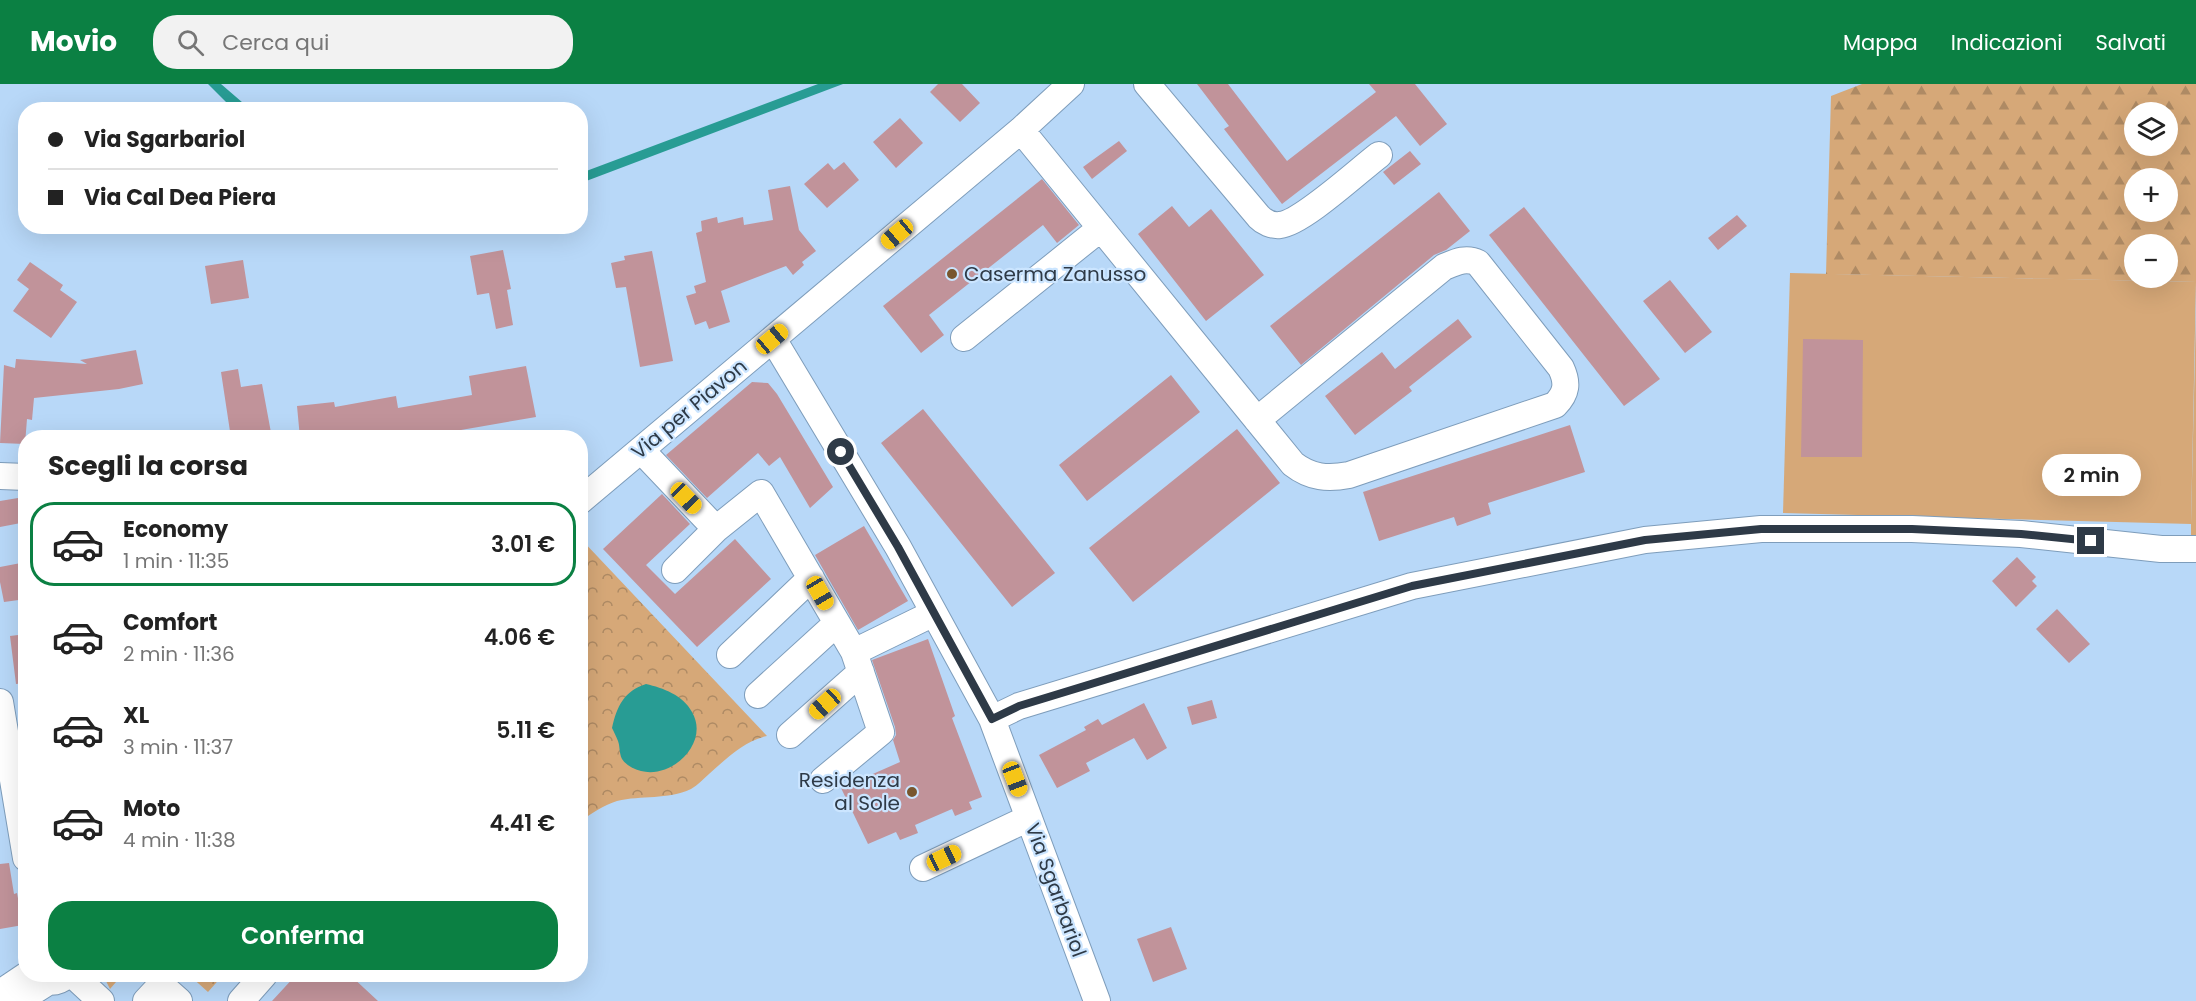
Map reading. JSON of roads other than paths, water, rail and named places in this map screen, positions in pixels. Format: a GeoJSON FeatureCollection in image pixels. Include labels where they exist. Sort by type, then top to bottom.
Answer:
{"type":"FeatureCollection","features":[{"type":"Feature","properties":{"kind":"street"},"geometry":{"type":"LineString","coordinates":[[1147,84],[1259,217],[1273,225],[1281,225],[1303,215],[1379,155]]}},
{"type":"Feature","properties":{"kind":"street","name":"Via per Piavon"},"geometry":{"type":"LineString","coordinates":[[588,494],[1021,130],[1065,86]]}},
{"type":"Feature","properties":{"kind":"street"},"geometry":{"type":"LineString","coordinates":[[1021,130],[1257,420],[1300,469],[1319,477],[1332,478],[1349,475],[1555,405],[1566,390],[1566,379],[1561,368],[1478,263],[1464,259],[1444,267],[1257,420]]}},
{"type":"Feature","properties":{"kind":"street"},"geometry":{"type":"LineString","coordinates":[[964,338],[1101,228]]}},
{"type":"Feature","properties":{"kind":"street","name":"Via Sgarbariol"},"geometry":{"type":"LineString","coordinates":[[772,339],[898,547],[992,719],[1097,1001]]}},
{"type":"Feature","properties":{"kind":"street"},"geometry":{"type":"LineString","coordinates":[[640,450],[716,529]]}},
{"type":"Feature","properties":{"kind":"street"},"geometry":{"type":"LineString","coordinates":[[0,476],[18,477]]}},
{"type":"Feature","properties":{"kind":"street"},"geometry":{"type":"LineString","coordinates":[[675,570],[716,529],[762,493],[858,662],[881,732],[823,780]]}},
{"type":"Feature","properties":{"kind":"street"},"geometry":{"type":"LineString","coordinates":[[992,719],[1019,706],[1412,586],[1645,540],[1761,529],[1912,529],[2021,534],[2161,549],[2196,549]]}},
{"type":"Feature","properties":{"kind":"street"},"geometry":{"type":"LineString","coordinates":[[730,655],[811,578]]}},
{"type":"Feature","properties":{"kind":"street"},"geometry":{"type":"LineString","coordinates":[[790,735],[858,662],[934,613]]}},
{"type":"Feature","properties":{"kind":"street"},"geometry":{"type":"LineString","coordinates":[[758,695],[837,623]]}},
{"type":"Feature","properties":{"kind":"street"},"geometry":{"type":"LineString","coordinates":[[0,702],[18,810]]}},
{"type":"Feature","properties":{"kind":"street"},"geometry":{"type":"LineString","coordinates":[[923,868],[1029,818]]}},
{"type":"Feature","properties":{"kind":"street"},"geometry":{"type":"LineString","coordinates":[[0,993],[30,982]]}},
{"type":"Feature","properties":{"kind":"street"},"geometry":{"type":"LineString","coordinates":[[18,1001],[39,982]]}},
{"type":"Feature","properties":{"kind":"street"},"geometry":{"type":"LineString","coordinates":[[81,982],[101,1001]]}},
{"type":"Feature","properties":{"kind":"street"},"geometry":{"type":"LineString","coordinates":[[241,1001],[258,982]]}},
{"type":"Feature","properties":{"kind":"street"},"geometry":{"type":"LineString","coordinates":[[146,1001],[161,985],[179,1001]]}},
{"type":"Feature","properties":{"kind":"place","name":"Caserma Zanusso"},"geometry":{"type":"Point","coordinates":[952,274]}},
{"type":"Feature","properties":{"kind":"place","name":"Residenza al Sole"},"geometry":{"type":"Point","coordinates":[912,792]}}]}
